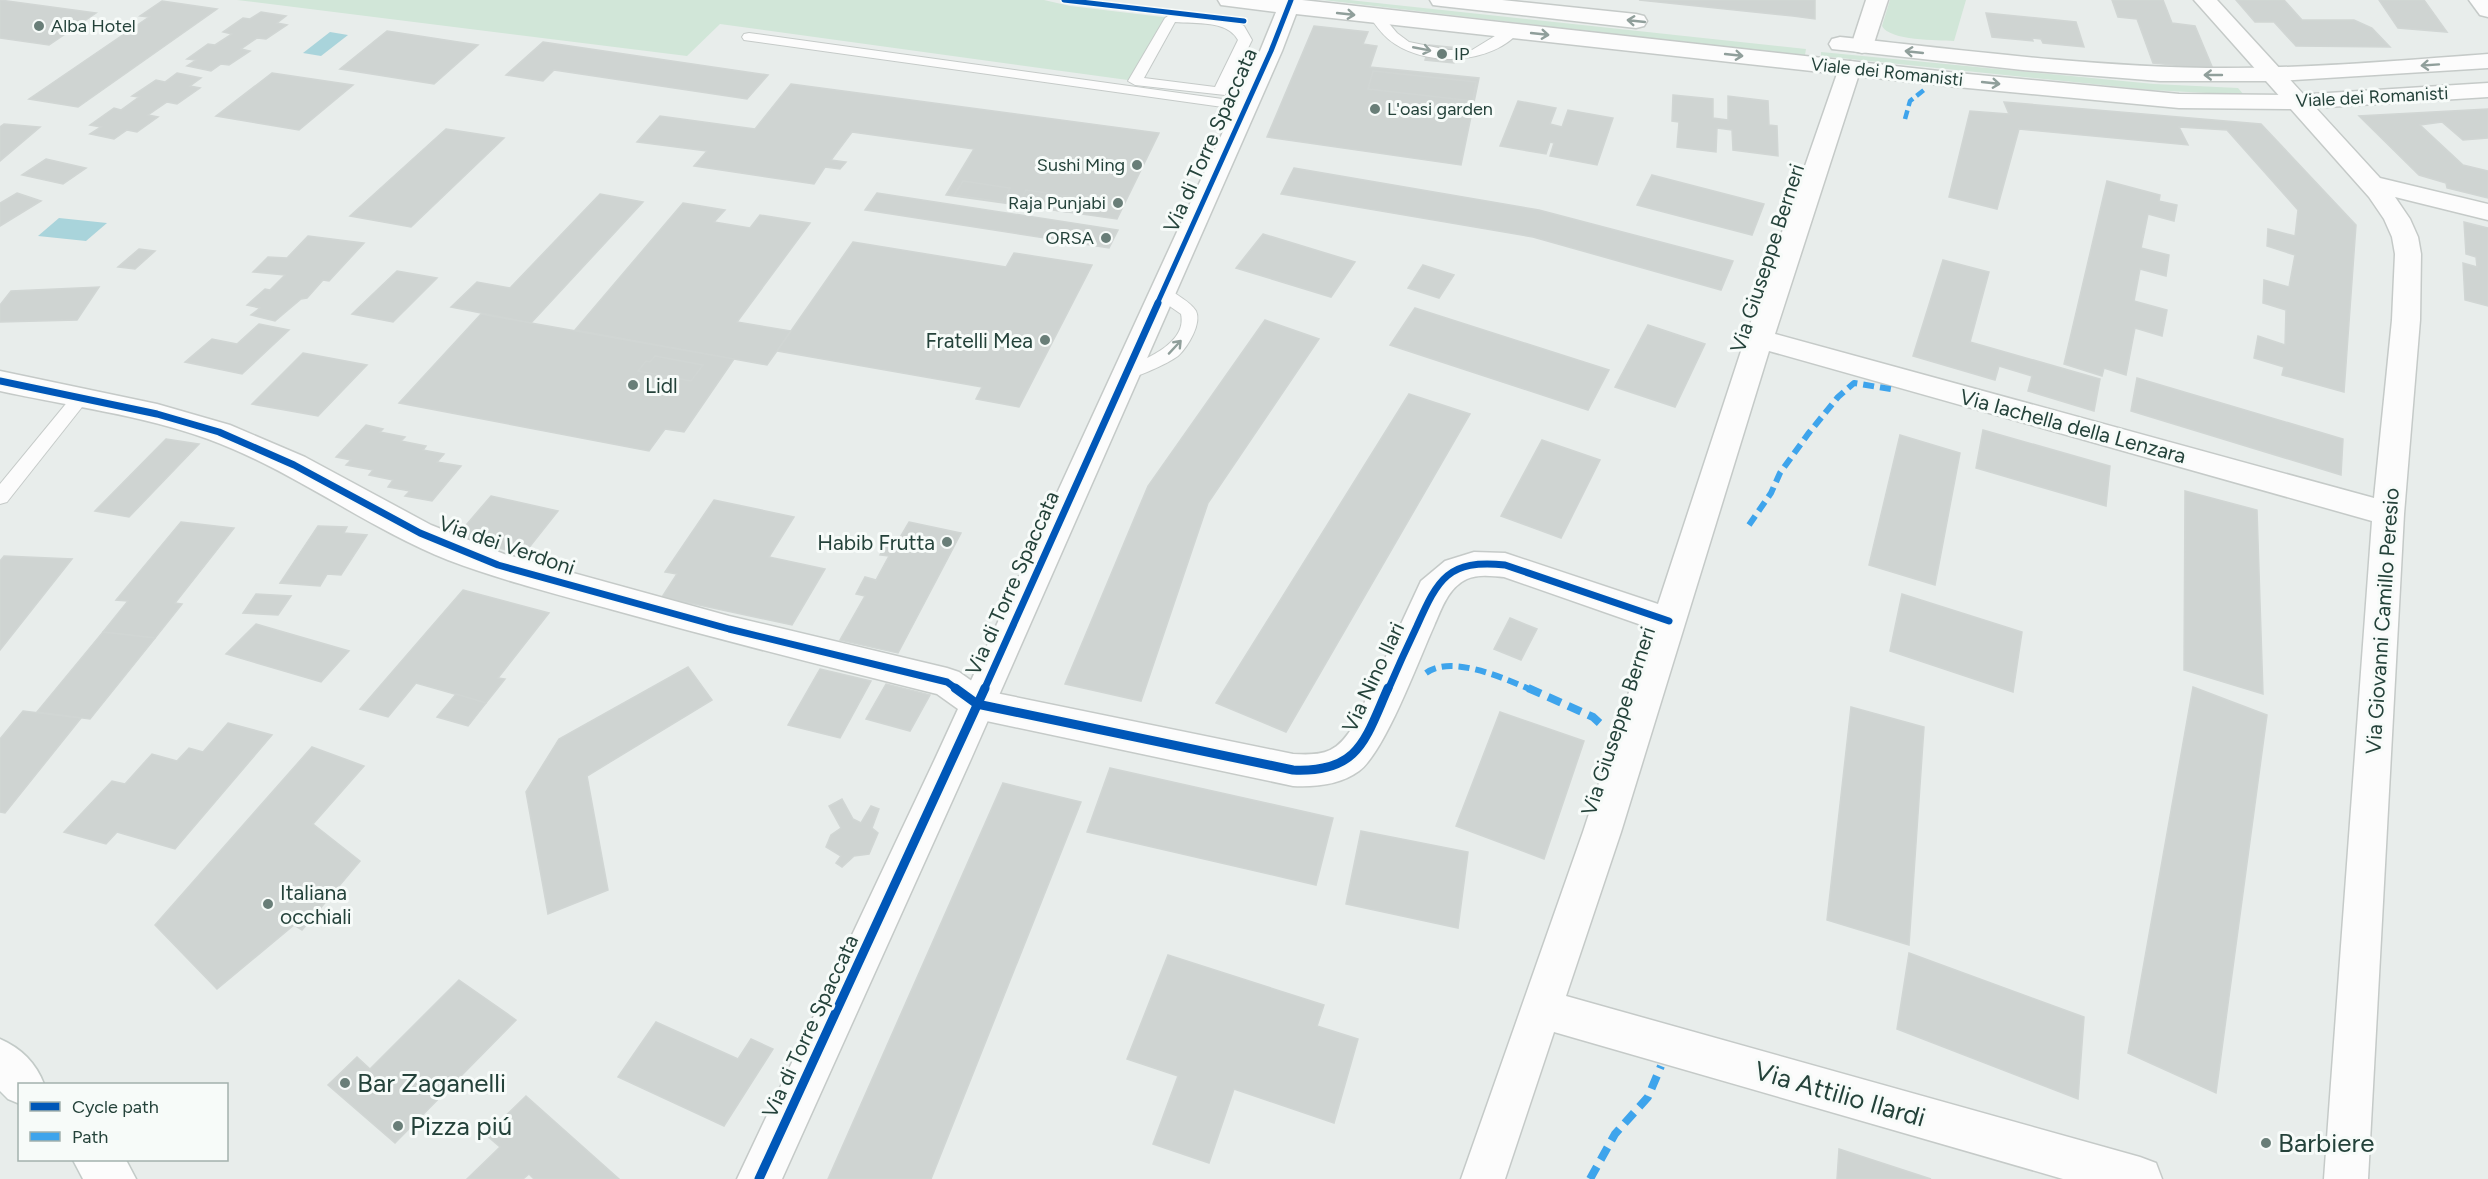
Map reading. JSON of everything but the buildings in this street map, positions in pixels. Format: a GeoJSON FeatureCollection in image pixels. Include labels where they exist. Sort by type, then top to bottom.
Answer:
{"type":"FeatureCollection","features":[{"type":"Feature","properties":{"kind":"street","name":"Viale dei Romanisti"},"geometry":{"type":"LineString","coordinates":[[1229,0],[1290,4],[1376,17],[1513,31],[1856,57],[2144,72],[2271,75],[2488,61]]}},
{"type":"Feature","properties":{"kind":"street"},"geometry":{"type":"LineString","coordinates":[[1441,0],[1661,24]]}},
{"type":"Feature","properties":{"kind":"street","name":"Via Giuseppe Berneri"},"geometry":{"type":"LineString","coordinates":[[1483,1179],[1602,832],[1759,339],[1877,0]]}},
{"type":"Feature","properties":{"kind":"street","name":"Via Giovanni Camillo Peresio"},"geometry":{"type":"LineString","coordinates":[[2205,0],[2372,184],[2392,210],[2402,228],[2408,254],[2406,320],[2388,514],[2346,1179]]}},
{"type":"Feature","properties":{"kind":"street"},"geometry":{"type":"LineString","coordinates":[[2480,0],[2488,10]]}},
{"type":"Feature","properties":{"kind":"street","name":"Via di Torre Spaccata"},"geometry":{"type":"LineString","coordinates":[[759,1179],[977,704],[1290,4]]}},
{"type":"Feature","properties":{"kind":"street","name":"Viale dei Romanisti"},"geometry":{"type":"LineString","coordinates":[[1822,42],[1856,57],[2152,99],[2227,103],[2296,102],[2488,90]]}},
{"type":"Feature","properties":{"kind":"street"},"geometry":{"type":"LineString","coordinates":[[2372,184],[2488,212]]}},
{"type":"Feature","properties":{"kind":"street","name":"Via Iachella della Lenzara"},"geometry":{"type":"LineString","coordinates":[[1759,339],[2388,514]]}},
{"type":"Feature","properties":{"kind":"street","name":"Via dei Verdoni"},"geometry":{"type":"LineString","coordinates":[[0,381],[172,418],[242,441],[294,465],[420,533],[484,560],[642,606],[947,682],[977,704]]}},
{"type":"Feature","properties":{"kind":"street","name":"Via Nino Ilari"},"geometry":{"type":"LineString","coordinates":[[977,704],[1293,770],[1324,770],[1340,765],[1351,758],[1364,742],[1433,590],[1448,573],[1459,567],[1479,563],[1505,565],[1669,621]]}},
{"type":"Feature","properties":{"kind":"street","name":"Via Attilio Ilardi"},"geometry":{"type":"LineString","coordinates":[[1540,1008],[2140,1179]]}},
{"type":"Feature","properties":{"kind":"street"},"geometry":{"type":"LineString","coordinates":[[0,1060],[22,1083]]}},
{"type":"Feature","properties":{"kind":"street"},"geometry":{"type":"LineString","coordinates":[[95,1161],[114,1179]]}},
{"type":"Feature","properties":{"kind":"lane"},"geometry":{"type":"LineString","coordinates":[[1171,18],[1229,23],[1239,29],[1245,40],[1220,92],[1135,81],[1171,18]]}},
{"type":"Feature","properties":{"kind":"lane"},"geometry":{"type":"LineString","coordinates":[[749,37],[1244,106]]}},
{"type":"Feature","properties":{"kind":"lane"},"geometry":{"type":"LineString","coordinates":[[0,497],[80,398]]}},
{"type":"Feature","properties":{"kind":"green space"},"geometry":{"type":"Polygon","coordinates":[[[237,0],[1044,0],[1070,6],[1171,18],[1135,81],[720,24],[687,56],[237,0]]]}},
{"type":"Feature","properties":{"kind":"green space"},"geometry":{"type":"Polygon","coordinates":[[[1323,0],[1349,0],[1806,49],[1805,55],[1750,50],[1323,0]]]}},
{"type":"Feature","properties":{"kind":"green space"},"geometry":{"type":"Polygon","coordinates":[[[1890,0],[1966,0],[1954,41],[1915,39],[1894,35],[1887,31],[1882,26],[1890,0]]]}},
{"type":"Feature","properties":{"kind":"green space"},"geometry":{"type":"Polygon","coordinates":[[[1821,52],[2154,84],[2238,88],[2244,95],[2151,90],[1821,56],[1821,52]]]}},
{"type":"Feature","properties":{"kind":"water"},"geometry":{"type":"Polygon","coordinates":[[[330,32],[348,35],[321,56],[303,53],[330,32]]]}},
{"type":"Feature","properties":{"kind":"water"},"geometry":{"type":"Polygon","coordinates":[[[59,218],[107,223],[86,241],[38,236],[59,218]]]}},
{"type":"Feature","properties":{"kind":"marked path"},"geometry":{"type":"LineString","coordinates":[[1905,119],[1910,101],[1924,90]]}},
{"type":"Feature","properties":{"kind":"marked path"},"geometry":{"type":"LineString","coordinates":[[1749,525],[1771,493],[1780,473],[1838,397],[1854,383],[1896,390]]}},
{"type":"Feature","properties":{"kind":"marked path"},"geometry":{"type":"LineString","coordinates":[[1426,673],[1435,667],[1448,665],[1483,672],[1547,695],[1562,705],[1593,717],[1604,727]]}},
{"type":"Feature","properties":{"kind":"marked path"},"geometry":{"type":"LineString","coordinates":[[1590,1179],[1615,1134],[1648,1097],[1661,1066]]}},
{"type":"Feature","properties":{"kind":"cycle path"},"geometry":{"type":"LineString","coordinates":[[1064,0],[1244,21]]}},
{"type":"Feature","properties":{"kind":"cycle path"},"geometry":{"type":"LineString","coordinates":[[759,1179],[953,759],[1271,51],[1291,0]]}},
{"type":"Feature","properties":{"kind":"cycle path"},"geometry":{"type":"LineString","coordinates":[[0,381],[157,414],[219,432],[294,465],[420,533],[498,565],[729,629],[947,682],[977,704],[1293,770],[1329,768],[1347,760],[1355,752],[1369,731],[1433,590],[1440,581],[1465,566],[1505,565],[1669,621]]}},
{"type":"Feature","properties":{"kind":"place","name":"Alba Hotel"},"geometry":{"type":"Point","coordinates":[39,26]}},
{"type":"Feature","properties":{"kind":"place","name":"IP"},"geometry":{"type":"Point","coordinates":[1442,54]}},
{"type":"Feature","properties":{"kind":"place","name":"L'oasi garden"},"geometry":{"type":"Point","coordinates":[1375,109]}},
{"type":"Feature","properties":{"kind":"place","name":"Sushi Ming"},"geometry":{"type":"Point","coordinates":[1137,165]}},
{"type":"Feature","properties":{"kind":"place","name":"Raja Punjabi"},"geometry":{"type":"Point","coordinates":[1118,203]}},
{"type":"Feature","properties":{"kind":"place","name":"ORSA"},"geometry":{"type":"Point","coordinates":[1106,238]}},
{"type":"Feature","properties":{"kind":"place","name":"Fratelli Mea"},"geometry":{"type":"Point","coordinates":[1045,340]}},
{"type":"Feature","properties":{"kind":"place","name":"Lidl"},"geometry":{"type":"Point","coordinates":[633,385]}},
{"type":"Feature","properties":{"kind":"place","name":"Habib Frutta"},"geometry":{"type":"Point","coordinates":[947,542]}},
{"type":"Feature","properties":{"kind":"place","name":"Italiana occhiali"},"geometry":{"type":"Point","coordinates":[268,904]}},
{"type":"Feature","properties":{"kind":"place","name":"Bar Zaganelli"},"geometry":{"type":"Point","coordinates":[345,1083]}},
{"type":"Feature","properties":{"kind":"place","name":"Pizza piú"},"geometry":{"type":"Point","coordinates":[398,1126]}},
{"type":"Feature","properties":{"kind":"place","name":"Barbiere"},"geometry":{"type":"Point","coordinates":[2266,1143]}}]}
